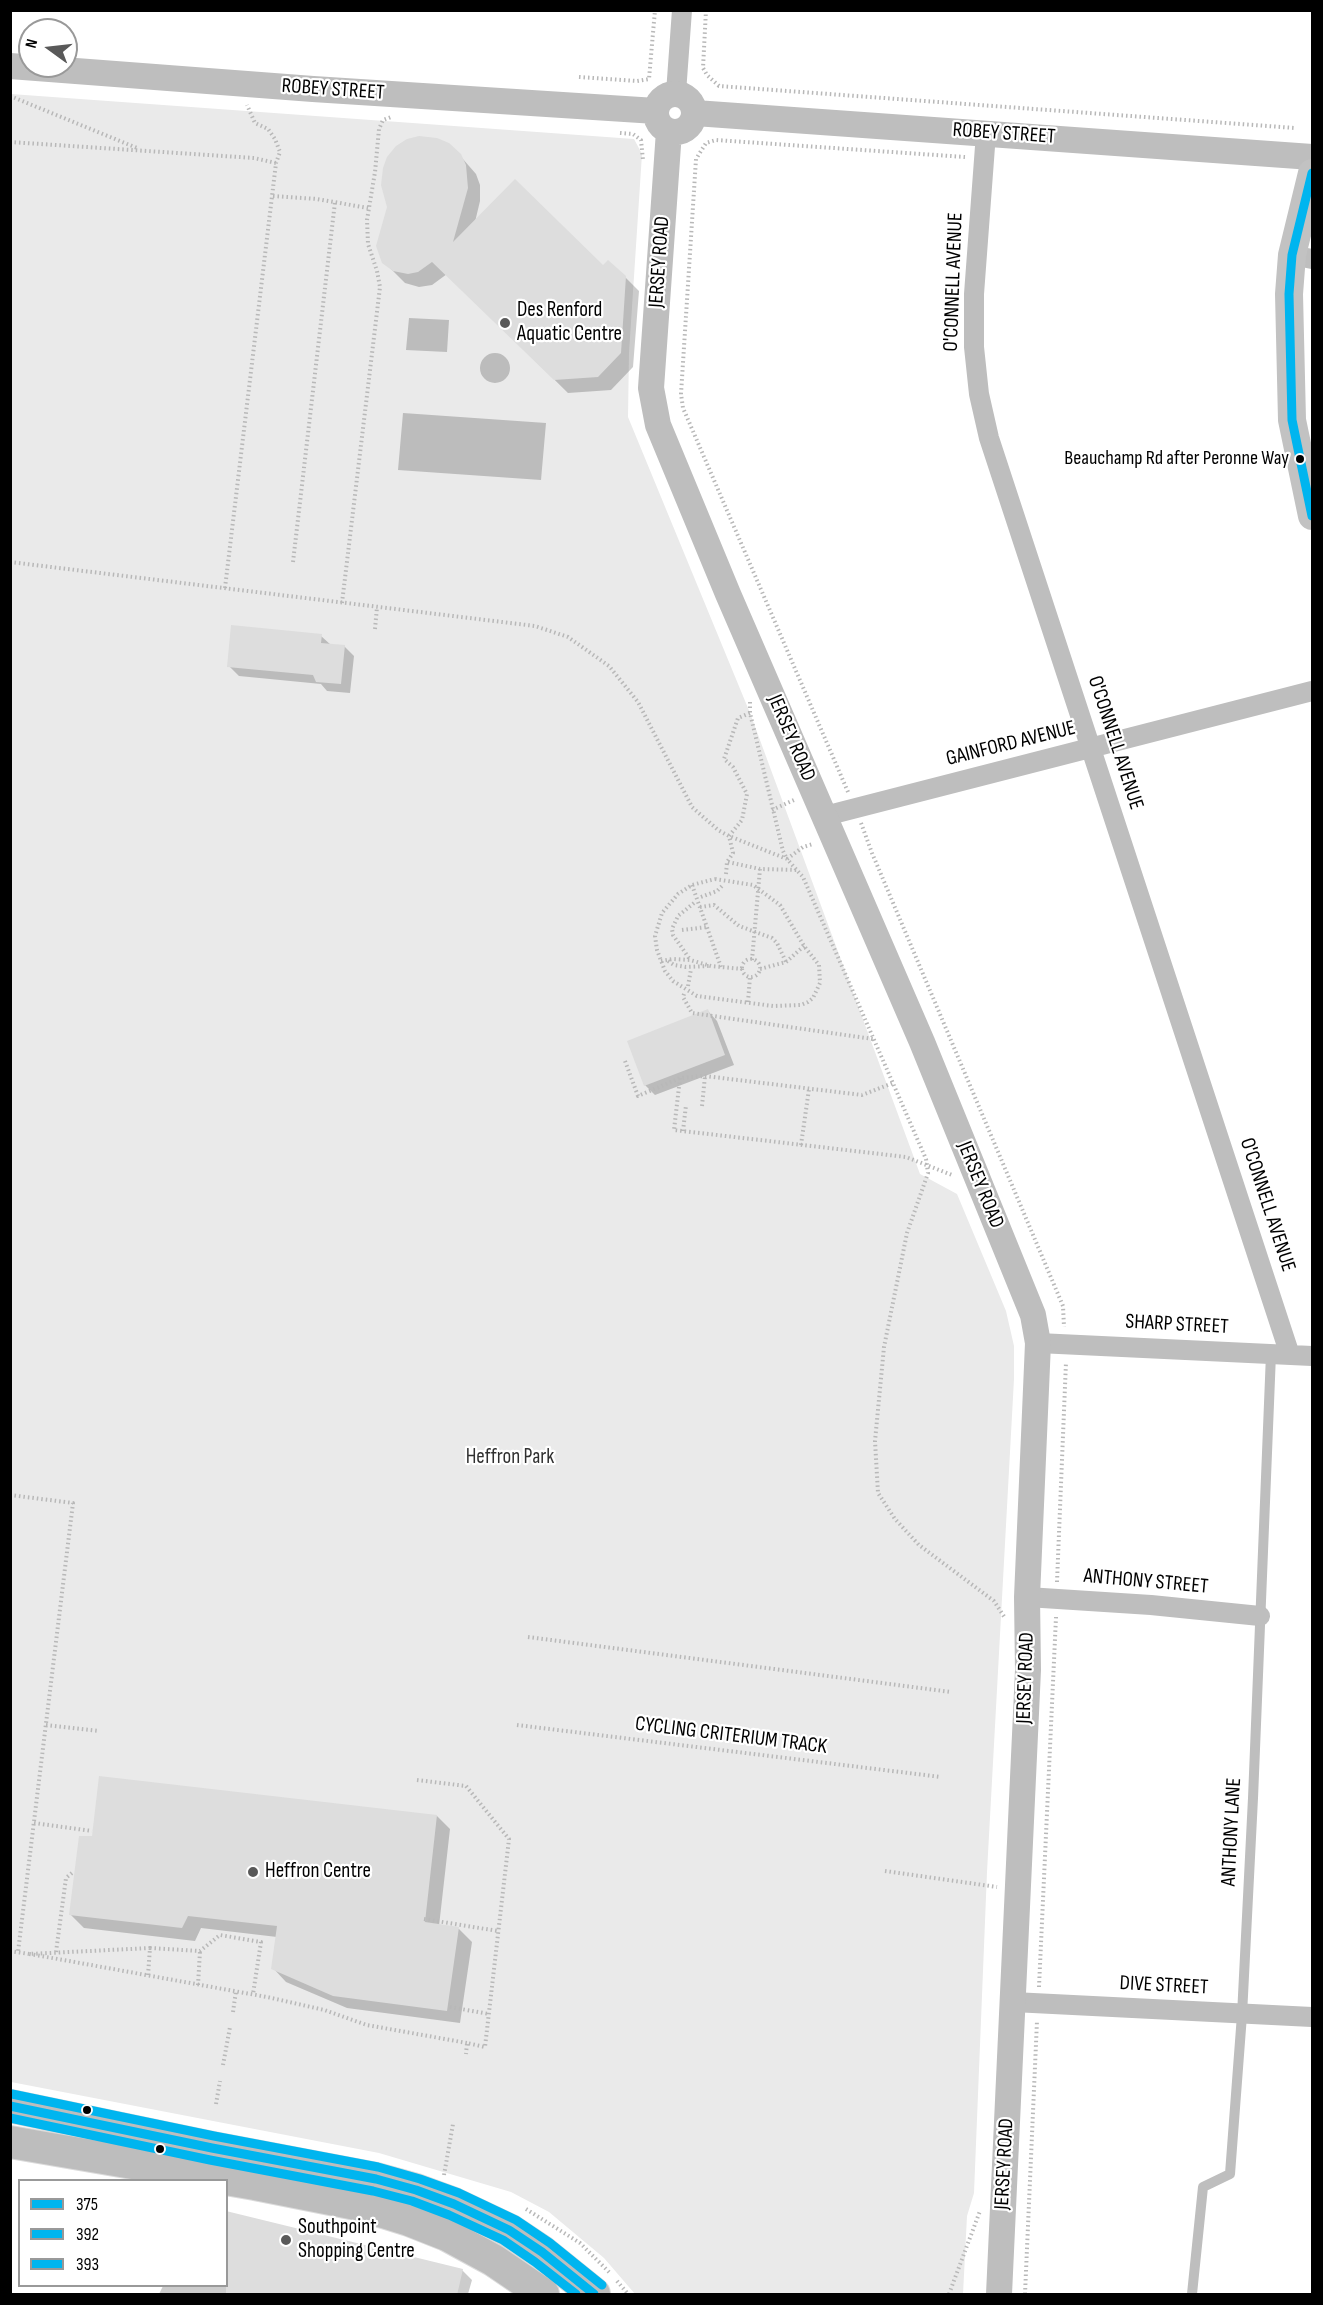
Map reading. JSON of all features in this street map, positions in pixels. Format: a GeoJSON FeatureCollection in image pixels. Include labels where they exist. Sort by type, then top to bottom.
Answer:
{"type":"FeatureCollection","features":[{"type":"Feature","properties":{"kind":"main road"},"geometry":{"type":"LineString","coordinates":[[1312,173],[1302,257],[1289,294],[1292,420],[1312,516]]}},
{"type":"Feature","properties":{"kind":"main road"},"geometry":{"type":"LineString","coordinates":[[10,2106],[376,2179],[416,2190],[454,2204],[509,2230],[542,2252],[594,2295]]}},
{"type":"Feature","properties":{"kind":"main road"},"geometry":{"type":"LineString","coordinates":[[10,2142],[226,2179]]}},
{"type":"Feature","properties":{"kind":"main road"},"geometry":{"type":"LineString","coordinates":[[228,2179],[361,2205],[409,2220],[447,2235],[493,2260],[543,2295]]}},
{"type":"Feature","properties":{"kind":"street"},"geometry":{"type":"LineString","coordinates":[[676,93],[682,10]]}},
{"type":"Feature","properties":{"kind":"street","name":"ROBEY STREET"},"geometry":{"type":"LineString","coordinates":[[10,66],[663,121]]}},
{"type":"Feature","properties":{"kind":"street"},"geometry":{"type":"LineString","coordinates":[[676,93],[692,102],[695,113],[691,124],[681,131],[663,121],[658,105],[665,96],[676,93]]}},
{"type":"Feature","properties":{"kind":"street","name":"ROBEY STREET"},"geometry":{"type":"LineString","coordinates":[[695,113],[985,145],[1312,157]]}},
{"type":"Feature","properties":{"kind":"street","name":"JERSEY ROAD"},"geometry":{"type":"LineString","coordinates":[[663,121],[651,388],[656,415],[728,594],[922,1042],[1033,1316],[1038,1343],[1019,1605],[1028,1670],[999,2295]]}},
{"type":"Feature","properties":{"kind":"street","name":"O'CONNELL AVENUE"},"geometry":{"type":"LineString","coordinates":[[985,145],[974,294],[974,346],[979,394],[988,438],[1091,749],[1280,1354]]}},
{"type":"Feature","properties":{"kind":"street","name":"GAINFORD AVENUE"},"geometry":{"type":"LineString","coordinates":[[830,827],[856,808],[1312,691]]}},
{"type":"Feature","properties":{"kind":"street","name":"SHARP STREET"},"geometry":{"type":"LineString","coordinates":[[1038,1343],[1312,1356]]}},
{"type":"Feature","properties":{"kind":"street","name":"ANTHONY STREET"},"geometry":{"type":"LineString","coordinates":[[1019,1605],[1057,1599],[1260,1616]]}},
{"type":"Feature","properties":{"kind":"street","name":"DIVE STREET"},"geometry":{"type":"LineString","coordinates":[[1013,2002],[1312,2017]]}},
{"type":"Feature","properties":{"kind":"lane","name":"ANTHONY LANE"},"geometry":{"type":"LineString","coordinates":[[1192,2295],[1203,2187],[1230,2174],[1242,2015],[1260,1616],[1280,1354]]}},
{"type":"Feature","properties":{"kind":"path"},"geometry":{"type":"LineString","coordinates":[[579,77],[637,81],[649,79],[655,10]]}},
{"type":"Feature","properties":{"kind":"path"},"geometry":{"type":"LineString","coordinates":[[706,10],[703,68],[706,75],[719,86],[1295,128]]}},
{"type":"Feature","properties":{"kind":"path"},"geometry":{"type":"LineString","coordinates":[[225,588],[276,163],[280,152],[275,139],[267,129],[255,123],[248,107],[244,84]]}},
{"type":"Feature","properties":{"kind":"path"},"geometry":{"type":"LineString","coordinates":[[10,96],[140,150]]}},
{"type":"Feature","properties":{"kind":"path"},"geometry":{"type":"LineString","coordinates":[[342,603],[380,287],[366,233],[368,208],[381,123],[386,118],[400,118]]}},
{"type":"Feature","properties":{"kind":"path"},"geometry":{"type":"LineString","coordinates":[[610,132],[633,134],[641,140]]}},
{"type":"Feature","properties":{"kind":"path","name":"JERSEY ROAD"},"geometry":{"type":"LineString","coordinates":[[985,145],[716,140],[706,143],[696,159],[681,394],[683,408],[841,779],[856,808],[872,853],[1063,1306],[1066,1376],[1025,2295]]}},
{"type":"Feature","properties":{"kind":"path"},"geometry":{"type":"LineString","coordinates":[[10,142],[254,158],[276,163]]}},
{"type":"Feature","properties":{"kind":"path"},"geometry":{"type":"LineString","coordinates":[[273,196],[335,202],[368,208]]}},
{"type":"Feature","properties":{"kind":"path"},"geometry":{"type":"LineString","coordinates":[[293,562],[335,202]]}},
{"type":"Feature","properties":{"kind":"path"},"geometry":{"type":"LineString","coordinates":[[10,562],[536,626],[568,637],[609,666],[638,702],[692,807],[704,819],[729,836],[787,859],[808,885],[928,1167],[907,1233],[884,1347],[875,1442],[878,1493],[895,1519],[919,1545],[994,1600],[1010,1625],[1019,1605]]}},
{"type":"Feature","properties":{"kind":"path"},"geometry":{"type":"LineString","coordinates":[[375,629],[377,607]]}},
{"type":"Feature","properties":{"kind":"path"},"geometry":{"type":"LineString","coordinates":[[726,874],[727,862],[732,853],[729,836],[742,820],[747,794],[733,768],[724,759],[738,718],[750,713]]}},
{"type":"Feature","properties":{"kind":"path"},"geometry":{"type":"LineString","coordinates":[[787,859],[830,827]]}},
{"type":"Feature","properties":{"kind":"path"},"geometry":{"type":"LineString","coordinates":[[727,862],[760,869],[798,870]]}},
{"type":"Feature","properties":{"kind":"path"},"geometry":{"type":"LineString","coordinates":[[752,960],[760,869]]}},
{"type":"Feature","properties":{"kind":"path"},"geometry":{"type":"LineString","coordinates":[[715,879],[725,879],[758,888],[780,905],[804,946],[819,965],[820,983],[813,998],[801,1005],[789,1006],[748,1002],[707,997],[686,991],[673,981],[661,961],[655,936],[658,924],[678,894],[692,885],[715,879]]}},
{"type":"Feature","properties":{"kind":"path"},"geometry":{"type":"LineString","coordinates":[[701,897],[717,891],[724,884]]}},
{"type":"Feature","properties":{"kind":"path"},"geometry":{"type":"LineString","coordinates":[[692,885],[722,967]]}},
{"type":"Feature","properties":{"kind":"path"},"geometry":{"type":"LineString","coordinates":[[689,958],[686,948],[673,935],[672,929],[678,916],[694,903]]}},
{"type":"Feature","properties":{"kind":"path"},"geometry":{"type":"LineString","coordinates":[[700,908],[714,904],[722,909],[731,921],[766,934],[777,943],[786,962]]}},
{"type":"Feature","properties":{"kind":"path"},"geometry":{"type":"LineString","coordinates":[[682,930],[707,927]]}},
{"type":"Feature","properties":{"kind":"path"},"geometry":{"type":"LineString","coordinates":[[742,969],[746,976],[756,976],[760,969],[786,962],[804,946]]}},
{"type":"Feature","properties":{"kind":"path"},"geometry":{"type":"LineString","coordinates":[[742,969],[746,961],[752,960],[757,962],[760,969]]}},
{"type":"Feature","properties":{"kind":"path"},"geometry":{"type":"LineString","coordinates":[[661,961],[686,967],[711,966],[742,969]]}},
{"type":"Feature","properties":{"kind":"path"},"geometry":{"type":"LineString","coordinates":[[688,986],[691,969]]}},
{"type":"Feature","properties":{"kind":"path"},"geometry":{"type":"LineString","coordinates":[[748,1002],[750,977]]}},
{"type":"Feature","properties":{"kind":"path"},"geometry":{"type":"LineString","coordinates":[[684,994],[683,998],[692,1013],[874,1039]]}},
{"type":"Feature","properties":{"kind":"path"},"geometry":{"type":"LineString","coordinates":[[625,1060],[638,1096],[680,1078],[705,1076],[862,1095],[893,1083]]}},
{"type":"Feature","properties":{"kind":"path"},"geometry":{"type":"LineString","coordinates":[[702,1106],[705,1076]]}},
{"type":"Feature","properties":{"kind":"path"},"geometry":{"type":"LineString","coordinates":[[680,1078],[674,1130],[906,1157],[954,1176],[958,1181]]}},
{"type":"Feature","properties":{"kind":"path"},"geometry":{"type":"LineString","coordinates":[[801,1144],[809,1089]]}},
{"type":"Feature","properties":{"kind":"path"},"geometry":{"type":"LineString","coordinates":[[683,1131],[686,1105]]}},
{"type":"Feature","properties":{"kind":"path"},"geometry":{"type":"LineString","coordinates":[[10,1495],[73,1503],[18,1952]]}},
{"type":"Feature","properties":{"kind":"path"},"geometry":{"type":"LineString","coordinates":[[528,1637],[951,1692]]}},
{"type":"Feature","properties":{"kind":"path"},"geometry":{"type":"LineString","coordinates":[[46,1725],[99,1731]]}},
{"type":"Feature","properties":{"kind":"path","name":"CYCLING CRITERIUM TRACK"},"geometry":{"type":"LineString","coordinates":[[517,1725],[941,1777]]}},
{"type":"Feature","properties":{"kind":"path"},"geometry":{"type":"LineString","coordinates":[[10,1951],[253,1994],[324,2010],[367,2025],[485,2047],[509,1839],[466,1786],[417,1780]]}},
{"type":"Feature","properties":{"kind":"path"},"geometry":{"type":"LineString","coordinates":[[34,1823],[92,1831]]}},
{"type":"Feature","properties":{"kind":"path"},"geometry":{"type":"LineString","coordinates":[[885,1871],[995,1887]]}},
{"type":"Feature","properties":{"kind":"path"},"geometry":{"type":"LineString","coordinates":[[56,1952],[66,1878],[73,1872]]}},
{"type":"Feature","properties":{"kind":"path"},"geometry":{"type":"LineString","coordinates":[[995,1896],[996,1875]]}},
{"type":"Feature","properties":{"kind":"path"},"geometry":{"type":"LineString","coordinates":[[424,1919],[498,1931]]}},
{"type":"Feature","properties":{"kind":"path"},"geometry":{"type":"LineString","coordinates":[[29,1954],[150,1948],[200,1951],[220,1935],[261,1942],[253,1994]]}},
{"type":"Feature","properties":{"kind":"path"},"geometry":{"type":"LineString","coordinates":[[148,1976],[150,1948]]}},
{"type":"Feature","properties":{"kind":"path"},"geometry":{"type":"LineString","coordinates":[[198,1984],[200,1951]]}},
{"type":"Feature","properties":{"kind":"path"},"geometry":{"type":"LineString","coordinates":[[233,2012],[236,1991]]}},
{"type":"Feature","properties":{"kind":"path"},"geometry":{"type":"LineString","coordinates":[[450,2007],[489,2014]]}},
{"type":"Feature","properties":{"kind":"path"},"geometry":{"type":"LineString","coordinates":[[223,2065],[230,2027]]}},
{"type":"Feature","properties":{"kind":"path"},"geometry":{"type":"LineString","coordinates":[[466,2054],[467,2043]]}},
{"type":"Feature","properties":{"kind":"path"},"geometry":{"type":"LineString","coordinates":[[216,2104],[220,2081]]}},
{"type":"Feature","properties":{"kind":"path"},"geometry":{"type":"LineString","coordinates":[[443,2178],[453,2124]]}},
{"type":"Feature","properties":{"kind":"path"},"geometry":{"type":"LineString","coordinates":[[949,2295],[982,2207]]}},
{"type":"Feature","properties":{"kind":"path"},"geometry":{"type":"LineString","coordinates":[[525,2208],[580,2243],[603,2264],[628,2295]]}},
{"type":"Feature","properties":{"kind":"green space","name":"Heffron Park"},"geometry":{"type":"Polygon","coordinates":[[[11,94],[634,139],[642,154],[629,353],[628,417],[750,713],[920,1174],[957,1194],[1006,1311],[1014,1346],[987,1872],[974,2193],[967,2216],[963,2294],[635,2294],[604,2258],[549,2212],[511,2192],[379,2153],[11,2082],[11,94]]]}},
{"type":"Feature","properties":{"kind":"shaded area"},"geometry":{"type":"Polygon","coordinates":[[[409,318],[449,320],[447,352],[406,350],[409,318]]]}},
{"type":"Feature","properties":{"kind":"shaded area"},"geometry":{"type":"Polygon","coordinates":[[[495,353],[501,354],[509,362],[509,374],[501,382],[495,383],[489,382],[481,374],[480,368],[481,362],[489,354],[495,353]]]}},
{"type":"Feature","properties":{"kind":"shaded area"},"geometry":{"type":"Polygon","coordinates":[[[403,413],[546,423],[541,480],[398,470],[403,413]]]}},
{"type":"Feature","properties":{"kind":"building"},"geometry":{"type":"Polygon","coordinates":[[[419,136],[437,138],[449,143],[461,154],[466,165],[468,188],[453,242],[515,179],[603,265],[608,260],[626,276],[621,353],[598,377],[554,380],[432,262],[418,272],[408,274],[393,271],[382,263],[376,246],[387,207],[381,185],[383,168],[387,157],[396,146],[407,139],[419,136]]]}},
{"type":"Feature","properties":{"kind":"building"},"geometry":{"type":"Polygon","coordinates":[[[231,625],[322,634],[321,643],[345,645],[341,684],[316,682],[313,675],[227,667],[231,625]]]}},
{"type":"Feature","properties":{"kind":"building"},"geometry":{"type":"Polygon","coordinates":[[[708,1009],[725,1055],[644,1086],[627,1041],[708,1009]]]}},
{"type":"Feature","properties":{"kind":"building","name":"Heffron Centre"},"geometry":{"type":"Polygon","coordinates":[[[99,1776],[437,1815],[425,1922],[459,1927],[447,2011],[333,1996],[271,1969],[277,1926],[188,1916],[182,1928],[69,1915],[79,1836],[92,1836],[99,1776]]]}},
{"type":"Feature","properties":{"kind":"building","name":"Southpoint Shopping Centre"},"geometry":{"type":"Polygon","coordinates":[[[228,2211],[463,2269],[457,2295],[226,2295],[226,2287],[228,2287],[228,2211]]]}},
{"type":"Feature","properties":{"kind":"transit line","name":"375"},"geometry":{"type":"LineString","coordinates":[[1312,173],[1292,255],[1289,294],[1292,420],[1312,516]]}},
{"type":"Feature","properties":{"kind":"transit line","name":"393"},"geometry":{"type":"LineString","coordinates":[[12,2094],[378,2167],[420,2179],[459,2193],[516,2220],[550,2243],[602,2285]]}},
{"type":"Feature","properties":{"kind":"transit line","name":"375"},"geometry":{"type":"LineString","coordinates":[[10,2106],[376,2179],[416,2190],[454,2204],[509,2230],[542,2252],[594,2294]]}},
{"type":"Feature","properties":{"kind":"transit line","name":"392"},"geometry":{"type":"LineString","coordinates":[[10,2118],[373,2191],[412,2201],[503,2240],[576,2294]]}},
{"type":"Feature","properties":{"kind":"place","name":"Des Renford Aquatic Centre"},"geometry":{"type":"Point","coordinates":[505,323]}},
{"type":"Feature","properties":{"kind":"place","name":"Beauchamp Rd after Peronne Way"},"geometry":{"type":"Point","coordinates":[1300,459]}},
{"type":"Feature","properties":{"kind":"place","name":"Heffron Centre"},"geometry":{"type":"Point","coordinates":[253,1872]}},
{"type":"Feature","properties":{"kind":"place","name":"Southpoint Shopping Centre"},"geometry":{"type":"Point","coordinates":[286,2240]}}]}
